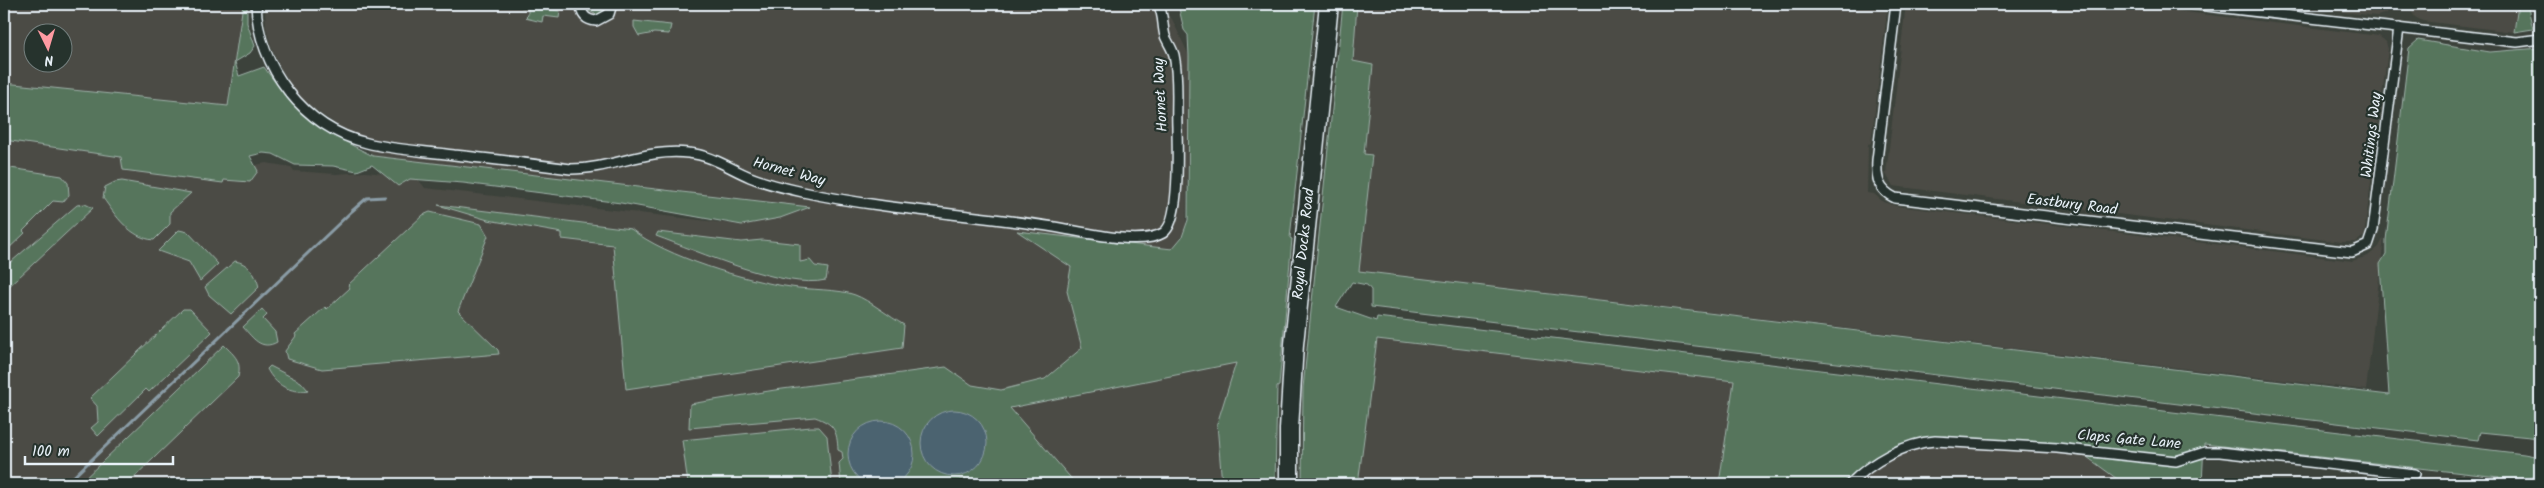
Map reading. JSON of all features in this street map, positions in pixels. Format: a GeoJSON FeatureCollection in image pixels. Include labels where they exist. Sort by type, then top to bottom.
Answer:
{"type":"FeatureCollection","features":[{"type":"Feature","properties":{"kind":"highway","name":"Royal Docks Road"},"geometry":{"type":"LineString","coordinates":[[1289,484],[1291,387],[1304,240],[1329,4]]}},
{"type":"Feature","properties":{"kind":"street","name":"Hornet Way"},"geometry":{"type":"LineString","coordinates":[[256,4],[258,28],[262,44],[272,67],[285,88],[302,106],[329,127],[366,143],[571,169],[603,167],[656,153],[688,153],[714,159],[770,184],[875,206],[1055,227],[1088,234],[1151,238],[1163,233],[1169,227],[1175,200],[1177,140],[1175,58],[1165,36],[1164,17],[1158,4]]}},
{"type":"Feature","properties":{"kind":"street"},"geometry":{"type":"LineString","coordinates":[[581,4],[581,11],[585,18],[596,21],[608,14],[612,4]]}},
{"type":"Feature","properties":{"kind":"street","name":"Eastbury Road"},"geometry":{"type":"LineString","coordinates":[[1896,4],[1876,176],[1885,193],[1895,198],[2352,252],[2368,245]]}},
{"type":"Feature","properties":{"kind":"street"},"geometry":{"type":"LineString","coordinates":[[2190,4],[2517,42],[2540,39]]}},
{"type":"Feature","properties":{"kind":"street","name":"Whitings Way"},"geometry":{"type":"LineString","coordinates":[[2368,245],[2386,140],[2399,28]]}},
{"type":"Feature","properties":{"kind":"street","name":"Claps Gate Lane"},"geometry":{"type":"LineString","coordinates":[[1850,484],[1868,469],[1904,448],[1924,442],[1942,441],[2056,448],[2176,461],[2205,452],[2220,452],[2415,474]]}},
{"type":"Feature","properties":{"kind":"shaded area"},"geometry":{"type":"Polygon","coordinates":[[[4,4],[243,4],[228,106],[4,83],[4,4]]]}},
{"type":"Feature","properties":{"kind":"shaded area"},"geometry":{"type":"Polygon","coordinates":[[[265,4],[1156,4],[1172,19],[1189,56],[1186,229],[1173,249],[1041,235],[1277,267],[1217,424],[1222,484],[4,484],[4,126],[240,168],[266,163],[291,167],[294,171],[336,174],[366,172],[417,178],[425,188],[742,225],[760,221],[762,201],[373,156],[362,142],[302,99],[291,85],[281,69],[271,46],[266,27],[265,4]]]}},
{"type":"Feature","properties":{"kind":"shaded area"},"geometry":{"type":"Polygon","coordinates":[[[1357,4],[1888,4],[1871,143],[1868,144],[1867,193],[1874,194],[1883,202],[1896,206],[2352,261],[2368,256],[2379,247],[2384,237],[2366,390],[1359,271],[1372,155],[1364,154],[1369,104],[1353,61],[1357,4]]]}},
{"type":"Feature","properties":{"kind":"shaded area"},"geometry":{"type":"Polygon","coordinates":[[[1906,4],[2121,4],[2379,36],[2386,42],[2388,49],[2364,236],[2356,242],[2342,242],[1893,186],[1886,174],[1906,4]]]}},
{"type":"Feature","properties":{"kind":"shaded area"},"geometry":{"type":"Polygon","coordinates":[[[2274,4],[2392,4],[2387,13],[2377,16],[2274,4]]]}},
{"type":"Feature","properties":{"kind":"shaded area"},"geometry":{"type":"Polygon","coordinates":[[[2411,4],[2518,4],[2514,32],[2423,21],[2415,17],[2411,4]]]}},
{"type":"Feature","properties":{"kind":"shaded area"},"geometry":{"type":"Polygon","coordinates":[[[1377,339],[1735,381],[1719,484],[1358,484],[1377,339]]]}},
{"type":"Feature","properties":{"kind":"shaded area"},"geometry":{"type":"Polygon","coordinates":[[[1946,436],[2087,457],[2124,484],[1843,484],[1851,476],[1894,448],[1920,439],[1946,436]]]}},
{"type":"Feature","properties":{"kind":"green space"},"geometry":{"type":"Polygon","coordinates":[[[243,4],[247,4],[247,23],[255,46],[250,53],[235,62],[239,76],[264,67],[288,98],[311,120],[338,138],[373,156],[810,207],[780,218],[742,225],[621,203],[463,183],[410,179],[398,186],[372,165],[357,171],[333,166],[295,165],[273,154],[263,153],[250,156],[258,171],[250,182],[224,180],[223,183],[123,170],[121,157],[4,140],[4,83],[228,106],[243,4]]]}},
{"type":"Feature","properties":{"kind":"green space"},"geometry":{"type":"Polygon","coordinates":[[[522,4],[530,4],[530,8],[560,11],[559,18],[543,16],[542,22],[525,18],[528,15],[528,8],[521,7],[522,4]]]}},
{"type":"Feature","properties":{"kind":"green space"},"geometry":{"type":"Polygon","coordinates":[[[585,4],[605,4],[605,8],[604,11],[597,15],[587,10],[585,4]]]}},
{"type":"Feature","properties":{"kind":"green space"},"geometry":{"type":"Polygon","coordinates":[[[1178,4],[1315,4],[1290,238],[1292,239],[1279,386],[1277,387],[1275,484],[1222,484],[1217,424],[1236,363],[1010,408],[1076,484],[967,484],[966,479],[959,480],[959,484],[841,484],[839,463],[843,459],[842,452],[838,450],[837,437],[830,425],[815,417],[689,428],[690,404],[775,390],[946,367],[972,385],[1001,390],[1045,379],[1082,348],[1067,291],[1071,267],[1017,231],[1172,249],[1182,237],[1188,220],[1189,56],[1188,35],[1184,30],[1178,4]]]}},
{"type":"Feature","properties":{"kind":"green space"},"geometry":{"type":"Polygon","coordinates":[[[1343,4],[1357,4],[1353,61],[1373,65],[1364,154],[1372,155],[1359,271],[2389,395],[2380,264],[2386,254],[2386,240],[2409,48],[2418,40],[2490,52],[2540,48],[2540,438],[2480,432],[2478,440],[1371,307],[1371,290],[1367,285],[1352,282],[1336,307],[1376,321],[1377,317],[2524,454],[2540,457],[2540,471],[2524,484],[2493,484],[2499,477],[2204,444],[2202,484],[2124,484],[2087,457],[1946,436],[1919,439],[1894,448],[1851,476],[1843,484],[1719,484],[1734,381],[1377,339],[1358,484],[1302,484],[1303,388],[1343,4]]]}},
{"type":"Feature","properties":{"kind":"green space"},"geometry":{"type":"Polygon","coordinates":[[[2518,4],[2527,4],[2533,29],[2514,32],[2518,4]]]}},
{"type":"Feature","properties":{"kind":"green space"},"geometry":{"type":"Polygon","coordinates":[[[634,21],[671,25],[669,34],[654,33],[639,36],[634,27],[634,21]]]}},
{"type":"Feature","properties":{"kind":"green space"},"geometry":{"type":"Polygon","coordinates":[[[4,167],[62,176],[68,183],[69,195],[63,202],[53,201],[23,231],[25,233],[4,253],[4,167]]]}},
{"type":"Feature","properties":{"kind":"green space"},"geometry":{"type":"Polygon","coordinates":[[[122,181],[191,193],[170,212],[170,224],[154,240],[131,231],[103,198],[105,187],[122,181]]]}},
{"type":"Feature","properties":{"kind":"green space"},"geometry":{"type":"Polygon","coordinates":[[[85,204],[93,208],[4,291],[4,268],[77,205],[85,204]]]}},
{"type":"Feature","properties":{"kind":"green space"},"geometry":{"type":"Polygon","coordinates":[[[438,205],[631,229],[664,249],[730,273],[773,284],[849,293],[867,301],[904,325],[902,348],[626,389],[613,245],[562,239],[562,233],[488,220],[438,205]]]}},
{"type":"Feature","properties":{"kind":"green space"},"geometry":{"type":"Polygon","coordinates":[[[430,212],[481,224],[488,236],[458,311],[498,350],[499,354],[322,369],[287,359],[285,351],[296,336],[295,334],[325,307],[327,309],[350,288],[348,285],[423,215],[430,212]]]}},
{"type":"Feature","properties":{"kind":"green space"},"geometry":{"type":"Polygon","coordinates":[[[179,230],[188,232],[218,264],[200,281],[189,262],[158,251],[179,230]]]}},
{"type":"Feature","properties":{"kind":"green space"},"geometry":{"type":"Polygon","coordinates":[[[658,232],[741,242],[762,240],[800,244],[800,262],[810,260],[815,266],[828,268],[826,280],[808,282],[765,274],[717,259],[656,236],[658,232]]]}},
{"type":"Feature","properties":{"kind":"green space"},"geometry":{"type":"Polygon","coordinates":[[[235,261],[244,264],[251,270],[259,287],[231,314],[209,295],[205,287],[235,261]]]}},
{"type":"Feature","properties":{"kind":"green space"},"geometry":{"type":"Polygon","coordinates":[[[183,309],[190,309],[212,332],[149,392],[146,389],[98,436],[91,428],[98,422],[97,406],[90,398],[183,309]]]}},
{"type":"Feature","properties":{"kind":"green space"},"geometry":{"type":"Polygon","coordinates":[[[262,309],[267,315],[263,319],[275,332],[277,342],[266,345],[262,344],[243,327],[262,309]]]}},
{"type":"Feature","properties":{"kind":"green space"},"geometry":{"type":"Polygon","coordinates":[[[224,345],[238,363],[238,377],[127,484],[79,484],[224,345]]]}},
{"type":"Feature","properties":{"kind":"green space"},"geometry":{"type":"Polygon","coordinates":[[[270,366],[301,382],[308,390],[296,391],[279,384],[267,369],[270,366]]]}},
{"type":"Feature","properties":{"kind":"green space"},"geometry":{"type":"Polygon","coordinates":[[[819,427],[827,436],[832,484],[688,484],[682,440],[819,427]]]}},
{"type":"Feature","properties":{"kind":"water"},"geometry":{"type":"Polygon","coordinates":[[[954,410],[967,412],[982,425],[985,430],[987,443],[985,456],[972,471],[967,474],[954,476],[941,474],[926,461],[923,456],[921,443],[923,430],[936,415],[941,412],[954,410]]]}},
{"type":"Feature","properties":{"kind":"water"},"geometry":{"type":"Polygon","coordinates":[[[881,421],[894,424],[904,431],[911,441],[914,454],[911,467],[904,477],[894,484],[881,487],[868,484],[858,477],[851,467],[848,454],[851,441],[858,431],[868,424],[881,421]]]}},
{"type":"Feature","properties":{"kind":"waterway"},"geometry":{"type":"LineString","coordinates":[[66,484],[352,211],[367,198],[385,197]]}}]}
